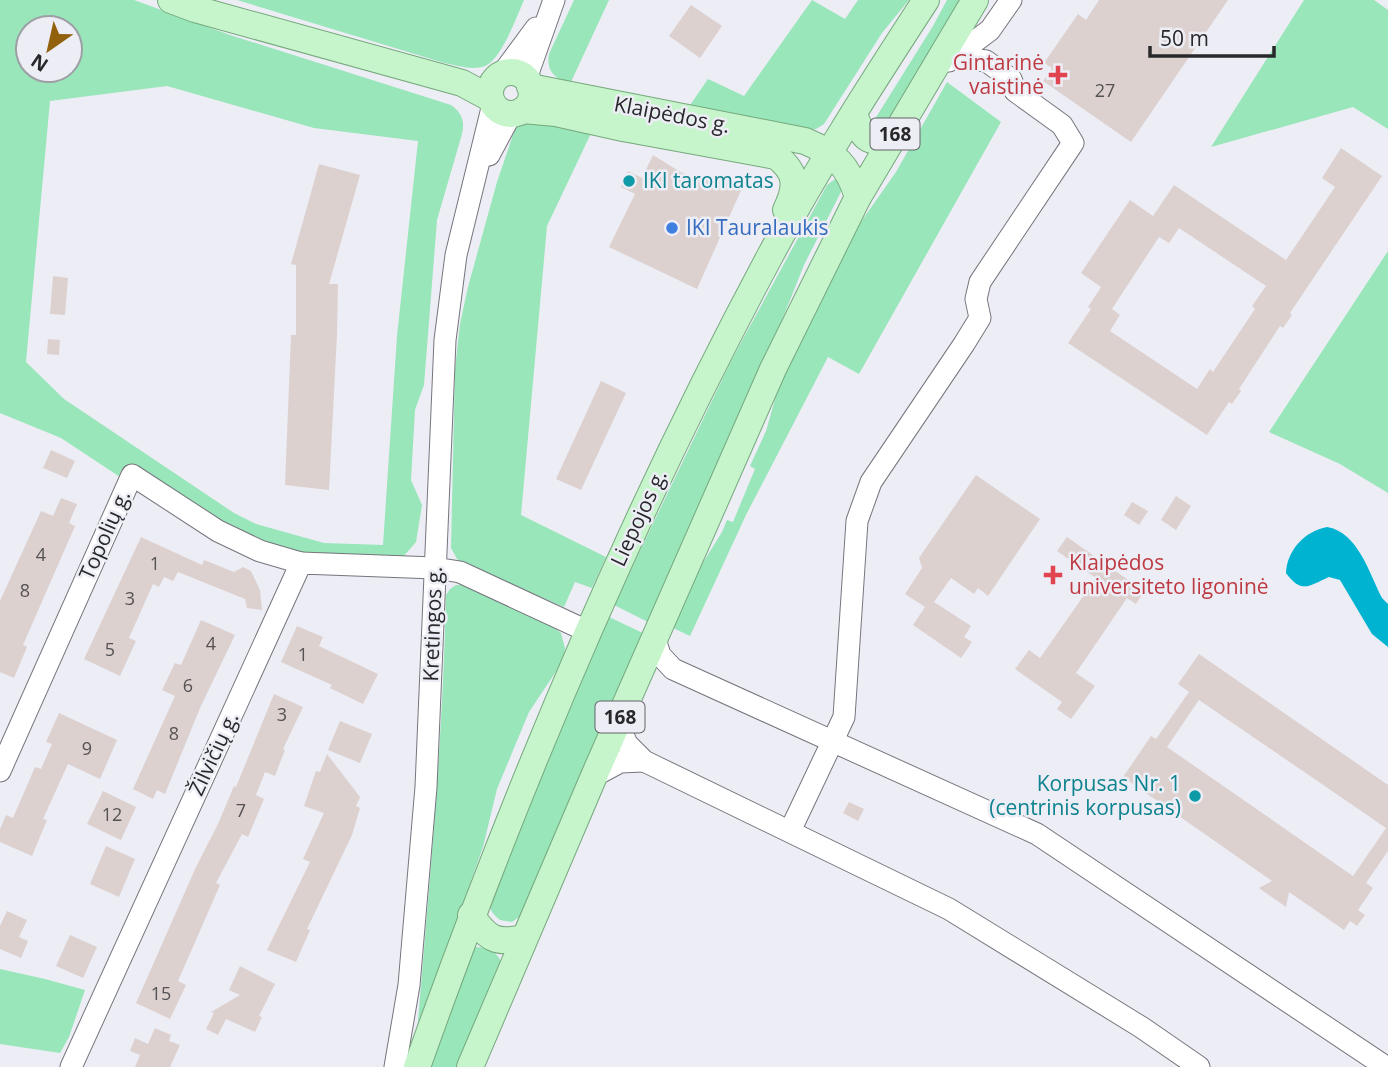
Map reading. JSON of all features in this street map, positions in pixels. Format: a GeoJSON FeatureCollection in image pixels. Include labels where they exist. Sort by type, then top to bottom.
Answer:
{"type":"FeatureCollection","features":[{"type":"Feature","properties":{"kind":"main road"},"geometry":{"type":"LineString","coordinates":[[171,0],[452,80],[509,93],[556,113],[776,156],[791,171],[794,182],[794,193],[784,218],[783,233]]}},
{"type":"Feature","properties":{"kind":"main road","name":"Liepojos g."},"geometry":{"type":"LineString","coordinates":[[416,1067],[471,915],[587,631],[641,513],[704,383],[783,233],[830,152],[926,0]]}},
{"type":"Feature","properties":{"kind":"main road","name":"168"},"geometry":{"type":"LineString","coordinates":[[470,1067],[594,776],[773,369],[858,197],[975,0]]}},
{"type":"Feature","properties":{"kind":"main road"},"geometry":{"type":"LineString","coordinates":[[805,141],[823,134],[852,97],[871,87]]}},
{"type":"Feature","properties":{"kind":"main road","name":"Klaipėdos g."},"geometry":{"type":"LineString","coordinates":[[509,93],[561,93],[805,141],[830,152]]}},
{"type":"Feature","properties":{"kind":"main road"},"geometry":{"type":"LineString","coordinates":[[854,114],[867,139],[877,143],[891,140]]}},
{"type":"Feature","properties":{"kind":"main road"},"geometry":{"type":"LineString","coordinates":[[830,152],[847,170],[858,197]]}},
{"type":"Feature","properties":{"kind":"main road"},"geometry":{"type":"LineString","coordinates":[[471,915],[490,938],[505,942],[524,938]]}},
{"type":"Feature","properties":{"kind":"street"},"geometry":{"type":"LineString","coordinates":[[933,71],[990,30],[1011,0]]}},
{"type":"Feature","properties":{"kind":"street","name":"Kretingos g."},"geometry":{"type":"LineString","coordinates":[[476,182],[505,122],[509,93],[535,52],[552,3]]}},
{"type":"Feature","properties":{"kind":"street","name":"Kretingos g."},"geometry":{"type":"LineString","coordinates":[[395,1067],[409,985],[426,787],[443,380],[451,289],[481,152],[552,3]]}},
{"type":"Feature","properties":{"kind":"street"},"geometry":{"type":"LineString","coordinates":[[986,61],[990,30]]}},
{"type":"Feature","properties":{"kind":"street"},"geometry":{"type":"LineString","coordinates":[[535,52],[544,75],[561,93]]}},
{"type":"Feature","properties":{"kind":"street"},"geometry":{"type":"LineString","coordinates":[[790,831],[844,717],[857,521],[871,482],[964,344],[980,317],[976,299],[980,282],[1073,143],[1062,125],[1014,91],[1011,79],[986,61],[956,57]]}},
{"type":"Feature","properties":{"kind":"street"},"geometry":{"type":"LineString","coordinates":[[452,80],[473,101],[478,113],[481,152]]}},
{"type":"Feature","properties":{"kind":"street","name":"Topolių g."},"geometry":{"type":"LineString","coordinates":[[0,771],[132,475],[218,531],[260,551],[302,563]]}},
{"type":"Feature","properties":{"kind":"street"},"geometry":{"type":"LineString","coordinates":[[302,563],[435,568],[460,572],[587,631]]}},
{"type":"Feature","properties":{"kind":"street","name":"Žilvičių g."},"geometry":{"type":"LineString","coordinates":[[71,1067],[302,563]]}},
{"type":"Feature","properties":{"kind":"street"},"geometry":{"type":"LineString","coordinates":[[655,639],[660,655],[673,669],[1037,834],[1386,1067]]}},
{"type":"Feature","properties":{"kind":"street"},"geometry":{"type":"LineString","coordinates":[[630,694],[647,680],[673,669]]}},
{"type":"Feature","properties":{"kind":"street"},"geometry":{"type":"LineString","coordinates":[[618,723],[627,744],[645,761],[949,909],[1141,1027],[1199,1067]]}},
{"type":"Feature","properties":{"kind":"street"},"geometry":{"type":"LineString","coordinates":[[594,776],[620,762],[645,761]]}},
{"type":"Feature","properties":{"kind":"green space"},"geometry":{"type":"Polygon","coordinates":[[[0,0],[134,0],[230,35],[451,105],[458,111],[463,121],[462,134],[437,220],[424,385],[415,410],[411,480],[422,505],[416,542],[403,557],[403,577],[202,531],[61,438],[0,413],[0,0]],[[167,86],[50,101],[26,362],[64,399],[234,513],[256,524],[324,543],[383,545],[397,336],[418,141],[314,128],[167,86]]]}},
{"type":"Feature","properties":{"kind":"green space"},"geometry":{"type":"Polygon","coordinates":[[[237,0],[524,0],[497,55],[485,66],[474,68],[441,62],[237,0]]]}},
{"type":"Feature","properties":{"kind":"green space"},"geometry":{"type":"Polygon","coordinates":[[[574,0],[609,0],[570,84],[553,74],[548,60],[574,0]]]}},
{"type":"Feature","properties":{"kind":"green space"},"geometry":{"type":"Polygon","coordinates":[[[812,0],[845,19],[858,0],[909,0],[882,33],[824,124],[816,129],[806,130],[688,108],[708,79],[744,96],[812,0]]]}},
{"type":"Feature","properties":{"kind":"green space"},"geometry":{"type":"Polygon","coordinates":[[[947,0],[963,0],[886,128],[878,129],[875,119],[947,0]]]}},
{"type":"Feature","properties":{"kind":"green space"},"geometry":{"type":"Polygon","coordinates":[[[1304,0],[1374,0],[1388,10],[1388,129],[1353,107],[1211,147],[1304,0]]]}},
{"type":"Feature","properties":{"kind":"green space"},"geometry":{"type":"Polygon","coordinates":[[[947,82],[1001,122],[859,374],[828,357],[746,515],[690,636],[671,627],[689,585],[727,520],[733,522],[755,469],[750,466],[766,431],[778,389],[851,236],[896,172],[947,82]]]}},
{"type":"Feature","properties":{"kind":"green space"},"geometry":{"type":"Polygon","coordinates":[[[522,122],[594,127],[547,226],[521,515],[606,557],[592,588],[575,582],[564,607],[466,565],[457,559],[451,548],[455,369],[460,324],[497,182],[515,129],[522,122]]]}},
{"type":"Feature","properties":{"kind":"green space"},"geometry":{"type":"Polygon","coordinates":[[[840,178],[843,188],[804,265],[652,624],[614,605],[732,359],[827,185],[840,178]]]}},
{"type":"Feature","properties":{"kind":"green space"},"geometry":{"type":"Polygon","coordinates":[[[1388,251],[1388,493],[1340,464],[1269,432],[1388,251]]]}},
{"type":"Feature","properties":{"kind":"green space"},"geometry":{"type":"Polygon","coordinates":[[[456,585],[463,585],[549,624],[561,633],[565,648],[563,661],[529,712],[497,789],[483,847],[417,1033],[439,759],[446,595],[456,585]]]}},
{"type":"Feature","properties":{"kind":"green space"},"geometry":{"type":"Polygon","coordinates":[[[609,617],[645,634],[526,912],[512,922],[500,920],[491,911],[490,898],[609,617]]]}},
{"type":"Feature","properties":{"kind":"green space"},"geometry":{"type":"Polygon","coordinates":[[[475,947],[491,951],[498,956],[502,964],[458,1067],[428,1067],[469,949],[475,947]]]}},
{"type":"Feature","properties":{"kind":"green space"},"geometry":{"type":"Polygon","coordinates":[[[0,969],[85,990],[69,1037],[60,1053],[0,1044],[0,969]]]}},
{"type":"Feature","properties":{"kind":"water"},"geometry":{"type":"Polygon","coordinates":[[[1327,527],[1338,530],[1355,545],[1382,598],[1388,604],[1388,647],[1372,634],[1340,580],[1329,577],[1302,586],[1286,573],[1290,557],[1299,543],[1311,533],[1327,527]]]}},
{"type":"Feature","properties":{"kind":"building"},"geometry":{"type":"Polygon","coordinates":[[[1099,0],[1228,0],[1131,142],[1043,81],[1052,68],[1044,63],[1078,14],[1086,20],[1099,0]]]}},
{"type":"Feature","properties":{"kind":"building"},"geometry":{"type":"Polygon","coordinates":[[[691,5],[722,26],[700,58],[669,36],[691,5]]]}},
{"type":"Feature","properties":{"kind":"building"},"geometry":{"type":"Polygon","coordinates":[[[1341,148],[1382,176],[1290,313],[1292,315],[1283,328],[1280,326],[1239,389],[1241,391],[1232,404],[1229,402],[1207,435],[1068,343],[1091,309],[1088,307],[1101,287],[1081,273],[1130,200],[1153,216],[1174,185],[1286,260],[1335,187],[1322,178],[1341,148]],[[1179,228],[1169,243],[1159,237],[1112,309],[1120,315],[1110,331],[1197,389],[1210,369],[1213,372],[1255,309],[1252,306],[1266,286],[1179,228]]]}},
{"type":"Feature","properties":{"kind":"building","name":"IKI Tauralaukis"},"geometry":{"type":"Polygon","coordinates":[[[653,155],[682,173],[743,186],[697,289],[609,247],[635,194],[621,187],[628,171],[642,178],[653,155]]]}},
{"type":"Feature","properties":{"kind":"building"},"geometry":{"type":"Polygon","coordinates":[[[319,164],[360,175],[329,284],[338,284],[329,490],[285,485],[291,335],[296,335],[296,265],[291,264],[319,164]]]}},
{"type":"Feature","properties":{"kind":"building"},"geometry":{"type":"Polygon","coordinates":[[[53,276],[68,278],[65,315],[50,314],[53,276]]]}},
{"type":"Feature","properties":{"kind":"building"},"geometry":{"type":"Polygon","coordinates":[[[48,339],[60,340],[59,355],[47,354],[48,339]]]}},
{"type":"Feature","properties":{"kind":"building"},"geometry":{"type":"Polygon","coordinates":[[[601,381],[626,393],[581,490],[556,479],[601,381]]]}},
{"type":"Feature","properties":{"kind":"building"},"geometry":{"type":"Polygon","coordinates":[[[51,450],[75,461],[67,478],[43,468],[51,450]]]}},
{"type":"Feature","properties":{"kind":"building"},"geometry":{"type":"Polygon","coordinates":[[[976,475],[1040,519],[988,596],[978,588],[974,594],[951,578],[934,602],[971,626],[964,637],[972,642],[961,658],[913,625],[925,607],[905,594],[922,568],[919,558],[976,475]]]}},
{"type":"Feature","properties":{"kind":"building"},"geometry":{"type":"Polygon","coordinates":[[[1176,496],[1191,506],[1176,530],[1161,520],[1176,496]]]}},
{"type":"Feature","properties":{"kind":"building"},"geometry":{"type":"Polygon","coordinates":[[[61,498],[77,504],[69,523],[75,526],[23,645],[27,647],[14,678],[0,672],[0,601],[41,511],[53,516],[61,498]]]}},
{"type":"Feature","properties":{"kind":"building"},"geometry":{"type":"Polygon","coordinates":[[[1132,502],[1148,511],[1139,525],[1124,515],[1132,502]]]}},
{"type":"Feature","properties":{"kind":"building"},"geometry":{"type":"Polygon","coordinates":[[[141,537],[202,565],[204,560],[234,572],[243,567],[251,571],[260,590],[262,610],[247,608],[245,599],[178,572],[173,581],[164,577],[159,587],[153,584],[129,638],[136,641],[120,676],[84,659],[141,537]]]}},
{"type":"Feature","properties":{"kind":"building"},"geometry":{"type":"Polygon","coordinates":[[[1067,537],[1144,591],[1136,604],[1127,598],[1076,673],[1095,686],[1071,719],[1057,709],[1062,702],[1015,669],[1029,650],[1040,658],[1096,578],[1057,551],[1067,537]]]}},
{"type":"Feature","properties":{"kind":"building"},"geometry":{"type":"Polygon","coordinates":[[[201,620],[235,635],[200,708],[165,794],[157,790],[153,799],[133,789],[175,696],[162,690],[175,663],[181,665],[201,620]]]}},
{"type":"Feature","properties":{"kind":"building"},"geometry":{"type":"Polygon","coordinates":[[[297,626],[323,637],[319,646],[378,674],[363,704],[330,688],[332,685],[281,662],[297,626]]]}},
{"type":"Feature","properties":{"kind":"building","name":"Korpusas Nr. 1 (centrinis korpusas)"},"geometry":{"type":"Polygon","coordinates":[[[1199,654],[1388,785],[1388,851],[1366,883],[1373,888],[1358,910],[1365,915],[1357,926],[1350,921],[1344,930],[1289,892],[1286,907],[1259,888],[1272,881],[1123,777],[1151,736],[1156,739],[1189,692],[1178,684],[1199,654]],[[1199,700],[1167,747],[1353,876],[1386,828],[1199,700]]]}},
{"type":"Feature","properties":{"kind":"building"},"geometry":{"type":"Polygon","coordinates":[[[274,694],[303,707],[283,749],[285,750],[275,776],[265,772],[256,795],[264,799],[248,837],[242,834],[216,883],[220,885],[178,981],[186,985],[170,1019],[136,1003],[196,867],[234,786],[236,787],[274,694]]]}},
{"type":"Feature","properties":{"kind":"building"},"geometry":{"type":"Polygon","coordinates":[[[59,713],[117,740],[100,779],[68,764],[43,819],[47,820],[32,856],[0,842],[0,829],[6,815],[13,818],[35,767],[41,769],[52,744],[46,742],[59,713]]]}},
{"type":"Feature","properties":{"kind":"building"},"geometry":{"type":"Polygon","coordinates":[[[340,721],[372,734],[360,763],[328,750],[340,721]]]}},
{"type":"Feature","properties":{"kind":"building"},"geometry":{"type":"Polygon","coordinates":[[[327,754],[360,797],[356,806],[360,808],[352,835],[307,929],[310,930],[296,962],[267,950],[310,862],[303,859],[324,813],[304,806],[316,771],[320,772],[327,754]]]}},
{"type":"Feature","properties":{"kind":"building"},"geometry":{"type":"Polygon","coordinates":[[[103,791],[136,807],[121,840],[87,824],[103,791]]]}},
{"type":"Feature","properties":{"kind":"building"},"geometry":{"type":"Polygon","coordinates":[[[849,802],[864,809],[858,821],[843,813],[849,802]]]}},
{"type":"Feature","properties":{"kind":"building"},"geometry":{"type":"Polygon","coordinates":[[[106,846],[135,859],[119,897],[90,884],[106,846]]]}},
{"type":"Feature","properties":{"kind":"building"},"geometry":{"type":"Polygon","coordinates":[[[7,911],[27,920],[19,937],[28,941],[21,958],[0,949],[0,926],[7,911]]]}},
{"type":"Feature","properties":{"kind":"building"},"geometry":{"type":"Polygon","coordinates":[[[70,935],[97,947],[83,978],[56,966],[70,935]]]}},
{"type":"Feature","properties":{"kind":"building"},"geometry":{"type":"Polygon","coordinates":[[[240,966],[275,984],[259,1016],[262,1017],[255,1032],[226,1019],[218,1035],[206,1029],[214,1013],[211,1012],[240,995],[229,990],[240,966]]]}},
{"type":"Feature","properties":{"kind":"building"},"geometry":{"type":"Polygon","coordinates":[[[155,1028],[171,1035],[169,1041],[180,1045],[170,1067],[135,1067],[140,1055],[130,1051],[135,1038],[148,1044],[155,1028]]]}},
{"type":"Feature","properties":{"kind":"place","name":"Gintarinė vaistinė"},"geometry":{"type":"Point","coordinates":[1058,75]}},
{"type":"Feature","properties":{"kind":"place","name":"IKI taromatas"},"geometry":{"type":"Point","coordinates":[629,181]}},
{"type":"Feature","properties":{"kind":"place","name":"IKI Tauralaukis"},"geometry":{"type":"Point","coordinates":[672,228]}},
{"type":"Feature","properties":{"kind":"place","name":"Klaipėdos universiteto ligoninė"},"geometry":{"type":"Point","coordinates":[1053,575]}},
{"type":"Feature","properties":{"kind":"place","name":"Korpusas Nr. 1 (centrinis korpusas)"},"geometry":{"type":"Point","coordinates":[1195,796]}}]}
